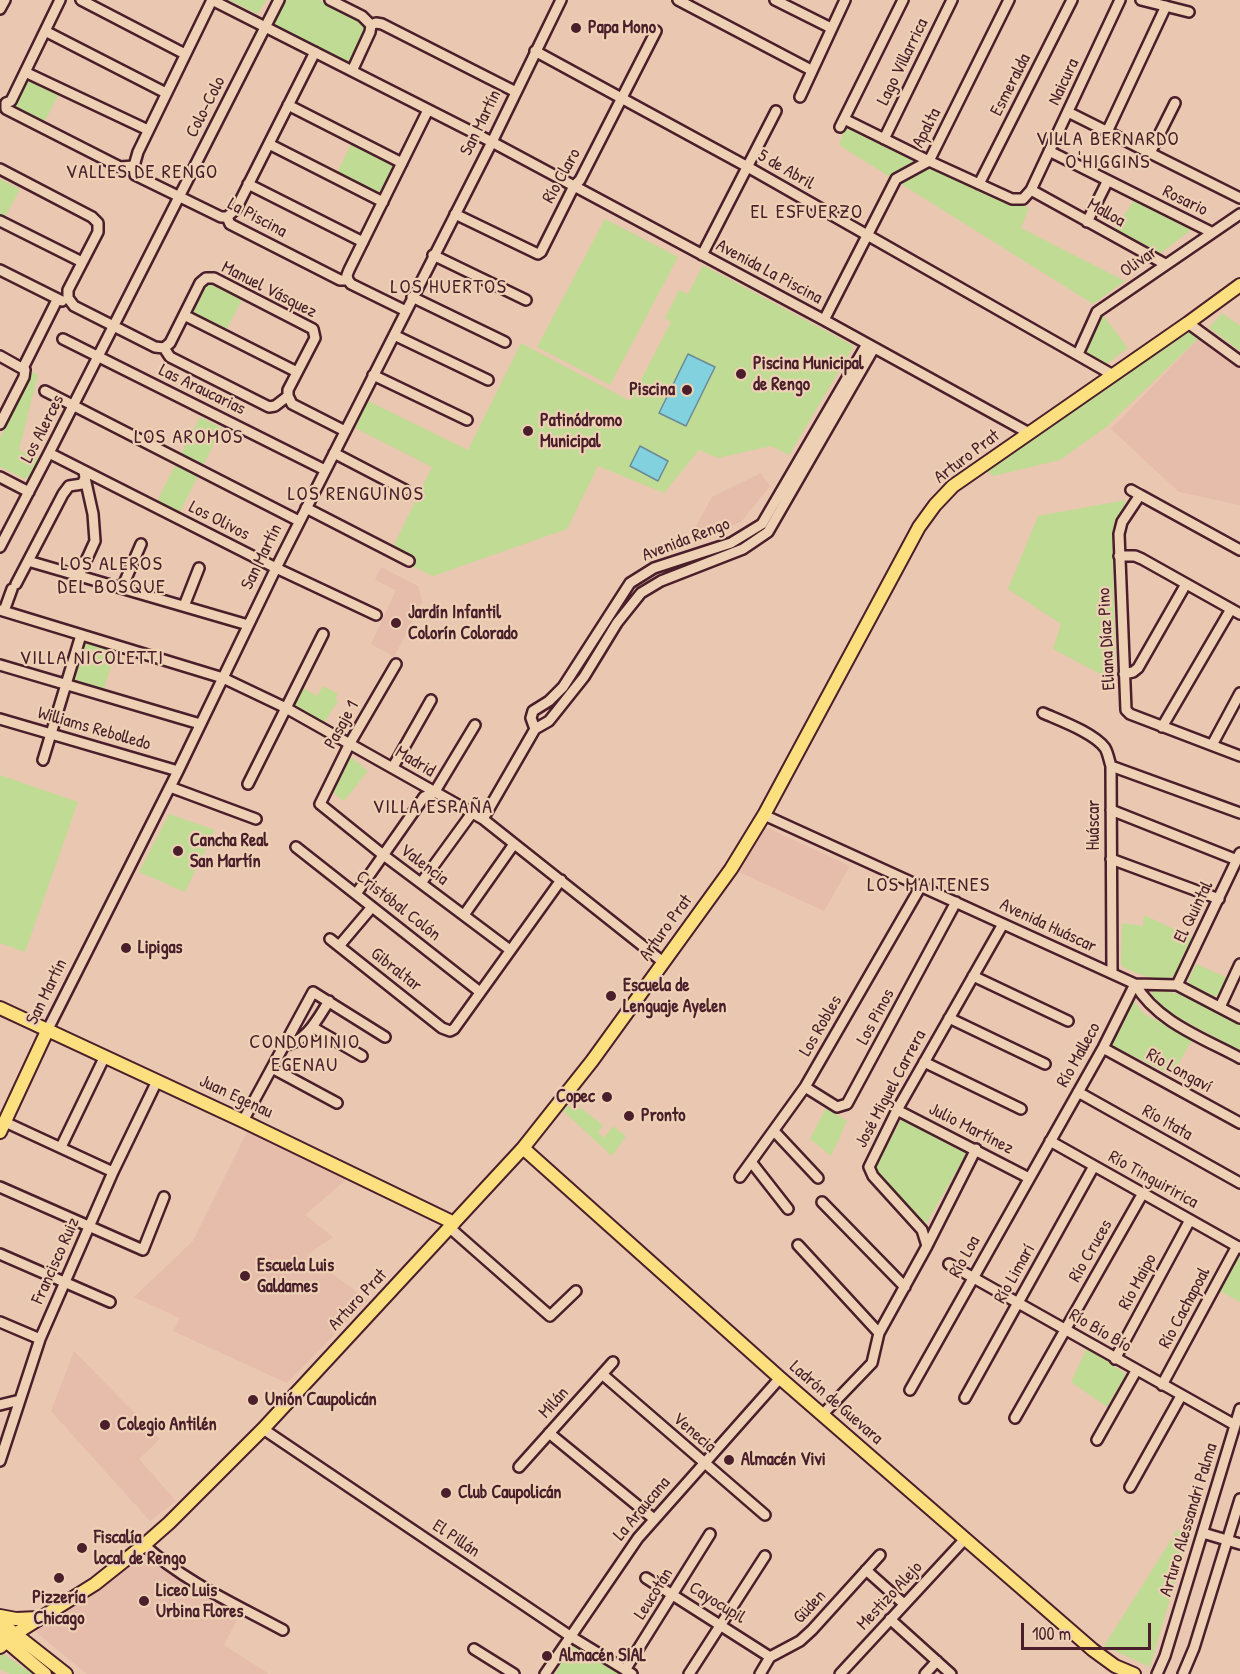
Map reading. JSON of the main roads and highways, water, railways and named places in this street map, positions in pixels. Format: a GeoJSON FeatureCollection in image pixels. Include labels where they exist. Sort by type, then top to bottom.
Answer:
{"type":"FeatureCollection","features":[{"type":"Feature","properties":{"kind":"main road","name":"Arturo Prat"},"geometry":{"type":"LineString","coordinates":[[6,1640],[95,1584],[144,1545],[191,1501],[263,1429],[523,1148],[592,1061],[731,869],[764,815],[919,527],[935,505],[953,486],[1240,285]]}},
{"type":"Feature","properties":{"kind":"main road","name":"Juan Egenau"},"geometry":{"type":"LineString","coordinates":[[0,1008],[243,1120],[452,1226]]}},
{"type":"Feature","properties":{"kind":"main road","name":"San Martín"},"geometry":{"type":"LineString","coordinates":[[3,1127],[48,1029]]}},
{"type":"Feature","properties":{"kind":"main road","name":"Ladrón de Guevara"},"geometry":{"type":"LineString","coordinates":[[523,1148],[964,1540],[1093,1650],[1115,1666],[1134,1674]]}},
{"type":"Feature","properties":{"kind":"main road"},"geometry":{"type":"LineString","coordinates":[[0,1616],[16,1619],[39,1618]]}},
{"type":"Feature","properties":{"kind":"main road"},"geometry":{"type":"LineString","coordinates":[[0,1622],[6,1640],[45,1674]]}},
{"type":"Feature","properties":{"kind":"main road"},"geometry":{"type":"LineString","coordinates":[[6,1640],[66,1674]]}},
{"type":"Feature","properties":{"kind":"water","name":"Piscina"},"geometry":{"type":"Polygon","coordinates":[[[688,354],[715,367],[686,426],[659,413],[688,354]]]}},
{"type":"Feature","properties":{"kind":"water"},"geometry":{"type":"Polygon","coordinates":[[[640,446],[668,461],[658,481],[630,466],[640,446]]]}},
{"type":"Feature","properties":{"kind":"place","name":"Papa Mono"},"geometry":{"type":"Point","coordinates":[576,28]}},
{"type":"Feature","properties":{"kind":"place","name":"Piscina Municipal de Rengo"},"geometry":{"type":"Point","coordinates":[741,374]}},
{"type":"Feature","properties":{"kind":"place","name":"Piscina"},"geometry":{"type":"Point","coordinates":[687,390]}},
{"type":"Feature","properties":{"kind":"place","name":"Patinódromo Municipal"},"geometry":{"type":"Point","coordinates":[528,431]}},
{"type":"Feature","properties":{"kind":"place","name":"Jardín Infantil Colorín Colorado"},"geometry":{"type":"Point","coordinates":[396,623]}},
{"type":"Feature","properties":{"kind":"place","name":"Cancha Real San Martín"},"geometry":{"type":"Point","coordinates":[178,851]}},
{"type":"Feature","properties":{"kind":"place","name":"Lipigas"},"geometry":{"type":"Point","coordinates":[126,948]}},
{"type":"Feature","properties":{"kind":"place","name":"Escuela de Lenguaje Ayelen"},"geometry":{"type":"Point","coordinates":[611,996]}},
{"type":"Feature","properties":{"kind":"place","name":"Copec"},"geometry":{"type":"Point","coordinates":[607,1097]}},
{"type":"Feature","properties":{"kind":"place","name":"Pronto"},"geometry":{"type":"Point","coordinates":[629,1116]}},
{"type":"Feature","properties":{"kind":"place","name":"Escuela Luis Galdames"},"geometry":{"type":"Point","coordinates":[245,1276]}},
{"type":"Feature","properties":{"kind":"place","name":"Unión Caupolicán"},"geometry":{"type":"Point","coordinates":[253,1400]}},
{"type":"Feature","properties":{"kind":"place","name":"Colegio Antilén"},"geometry":{"type":"Point","coordinates":[105,1425]}},
{"type":"Feature","properties":{"kind":"place","name":"Almacén Vivi"},"geometry":{"type":"Point","coordinates":[729,1460]}},
{"type":"Feature","properties":{"kind":"place","name":"Club Caupolicán"},"geometry":{"type":"Point","coordinates":[446,1493]}},
{"type":"Feature","properties":{"kind":"place","name":"Fiscalía local de Rengo"},"geometry":{"type":"Point","coordinates":[82,1548]}},
{"type":"Feature","properties":{"kind":"place","name":"Pizzería Chicago"},"geometry":{"type":"Point","coordinates":[59,1578]}},
{"type":"Feature","properties":{"kind":"place","name":"Liceo Luis Urbina Flores"},"geometry":{"type":"Point","coordinates":[144,1601]}},
{"type":"Feature","properties":{"kind":"place","name":"Almacén SIAL"},"geometry":{"type":"Point","coordinates":[547,1656]}},
{"type":"Feature","properties":{"kind":"district","name":"VILLA BERNARDO O'HIGGINS"},"geometry":{"type":"Point","coordinates":[1108,152]}},
{"type":"Feature","properties":{"kind":"district","name":"VALLES DE RENGO"},"geometry":{"type":"Point","coordinates":[142,173]}},
{"type":"Feature","properties":{"kind":"district","name":"EL ESFUERZO"},"geometry":{"type":"Point","coordinates":[807,213]}},
{"type":"Feature","properties":{"kind":"district","name":"LOS HUERTOS"},"geometry":{"type":"Point","coordinates":[449,288]}},
{"type":"Feature","properties":{"kind":"district","name":"LOS AROMOS"},"geometry":{"type":"Point","coordinates":[189,438]}},
{"type":"Feature","properties":{"kind":"district","name":"LOS RENGUINOS"},"geometry":{"type":"Point","coordinates":[356,495]}},
{"type":"Feature","properties":{"kind":"district","name":"LOS ALEROS DEL BOSQUE"},"geometry":{"type":"Point","coordinates":[112,576]}},
{"type":"Feature","properties":{"kind":"district","name":"VILLA NICOLETTI"},"geometry":{"type":"Point","coordinates":[92,659]}},
{"type":"Feature","properties":{"kind":"district","name":"VILLA ESPAÑA"},"geometry":{"type":"Point","coordinates":[433,808]}},
{"type":"Feature","properties":{"kind":"district","name":"LOS MAITENES"},"geometry":{"type":"Point","coordinates":[929,886]}},
{"type":"Feature","properties":{"kind":"district","name":"CONDOMINIO EGENAU"},"geometry":{"type":"Point","coordinates":[305,1054]}}]}
